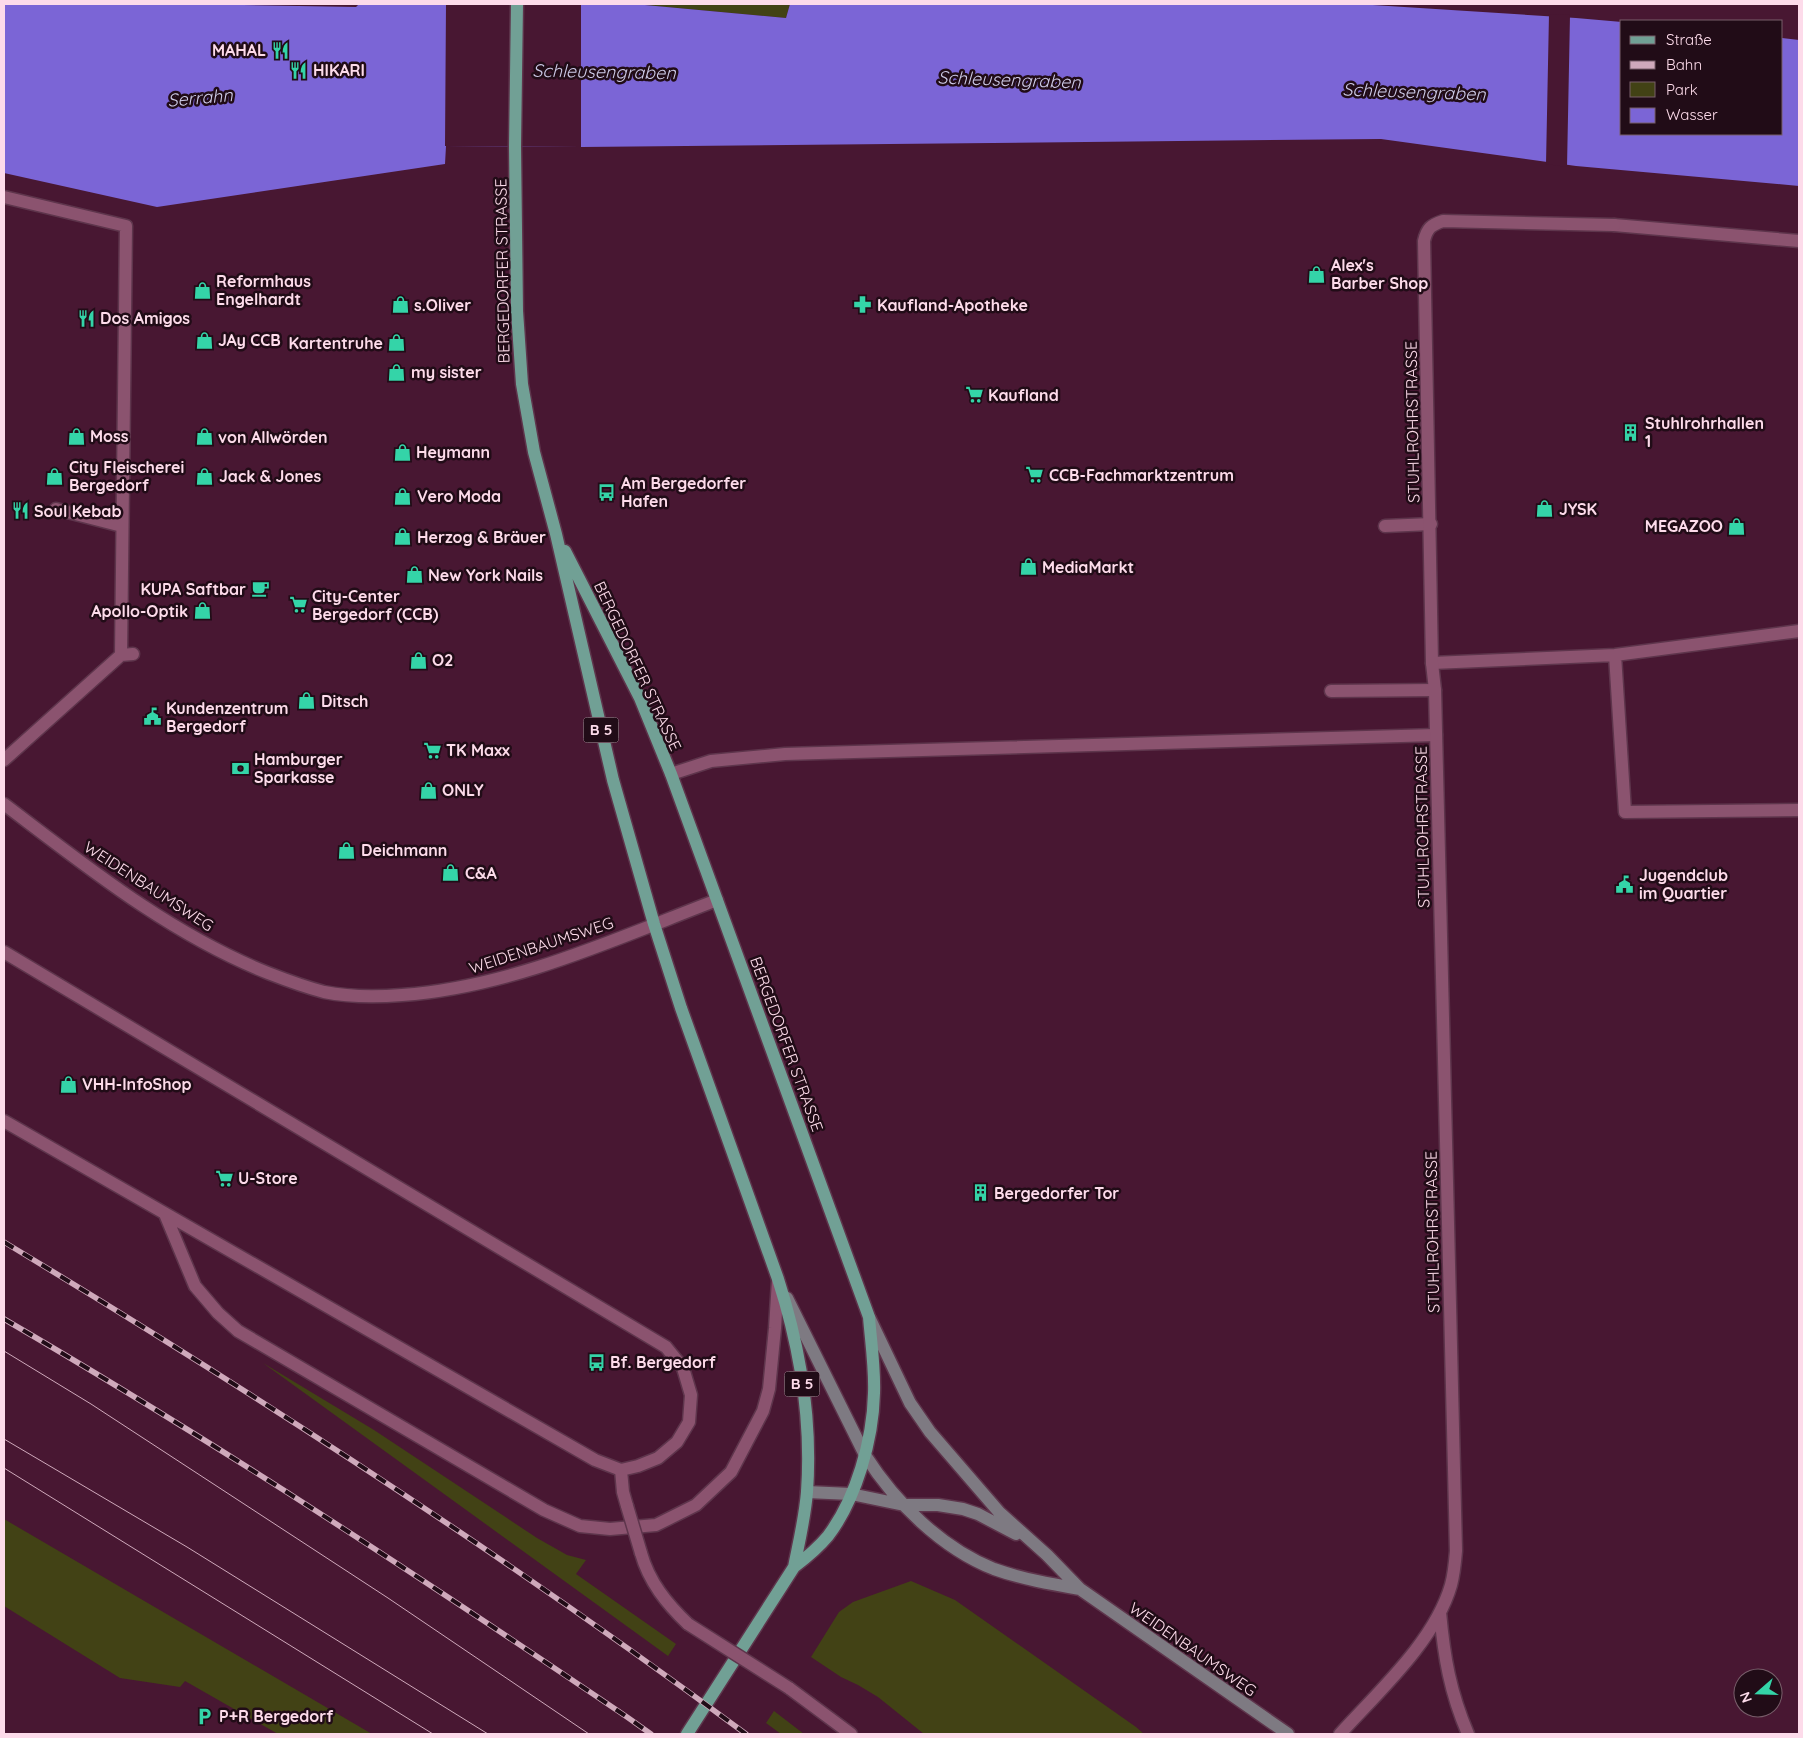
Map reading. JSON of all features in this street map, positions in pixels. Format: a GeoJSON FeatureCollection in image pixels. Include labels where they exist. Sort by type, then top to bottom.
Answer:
{"type":"FeatureCollection","features":[{"type":"Feature","properties":{"kind":"main road","name":"BERGEDORFER STRASSE"},"geometry":{"type":"LineString","coordinates":[[517,4],[515,146],[517,312],[522,384],[534,452],[556,534],[612,780],[676,992],[789,1313],[797,1346],[802,1384],[807,1439],[807,1492],[803,1525],[794,1567],[687,1734]]}},
{"type":"Feature","properties":{"kind":"main road","name":"BERGEDORFER STRASSE"},"geometry":{"type":"LineString","coordinates":[[556,534],[640,698],[671,774],[869,1317],[874,1363],[874,1394],[865,1455],[851,1494],[839,1519],[828,1536],[812,1554],[794,1567]]}},
{"type":"Feature","properties":{"kind":"main road"},"geometry":{"type":"LineString","coordinates":[[778,1279],[865,1455],[876,1472],[904,1505]]}},
{"type":"Feature","properties":{"kind":"main road","name":"WEIDENBAUMSWEG"},"geometry":{"type":"LineString","coordinates":[[869,1317],[910,1404],[930,1432],[999,1512],[1047,1555],[1080,1590],[1286,1734]]}},
{"type":"Feature","properties":{"kind":"main road","name":"WEIDENBAUMSWEG"},"geometry":{"type":"LineString","coordinates":[[807,1492],[851,1494],[904,1505],[938,1505],[963,1509],[978,1514],[1009,1530],[1047,1555]]}},
{"type":"Feature","properties":{"kind":"main road","name":"WEIDENBAUMSWEG"},"geometry":{"type":"LineString","coordinates":[[904,1505],[940,1538],[964,1554],[994,1569],[1023,1578],[1080,1590]]}},
{"type":"Feature","properties":{"kind":"street"},"geometry":{"type":"LineString","coordinates":[[4,197],[126,226],[122,526],[127,654],[4,760]]}},
{"type":"Feature","properties":{"kind":"street","name":"STUHLROHRSTRASSE"},"geometry":{"type":"LineString","coordinates":[[1340,1734],[1411,1654],[1426,1635],[1440,1612],[1454,1570],[1456,1542],[1435,690],[1432,663],[1431,524],[1424,241],[1427,229],[1435,223],[1443,221],[1614,225],[1799,241]]}},
{"type":"Feature","properties":{"kind":"street"},"geometry":{"type":"LineString","coordinates":[[56,509],[122,526]]}},
{"type":"Feature","properties":{"kind":"street"},"geometry":{"type":"LineString","coordinates":[[1385,526],[1431,524]]}},
{"type":"Feature","properties":{"kind":"street"},"geometry":{"type":"LineString","coordinates":[[1432,663],[1615,655],[1799,631]]}},
{"type":"Feature","properties":{"kind":"street"},"geometry":{"type":"LineString","coordinates":[[1615,655],[1625,812],[1799,810]]}},
{"type":"Feature","properties":{"kind":"street"},"geometry":{"type":"LineString","coordinates":[[1330,691],[1435,690]]}},
{"type":"Feature","properties":{"kind":"street"},"geometry":{"type":"LineString","coordinates":[[671,774],[711,761],[785,754],[1436,735]]}},
{"type":"Feature","properties":{"kind":"street","name":"WEIDENBAUMSWEG"},"geometry":{"type":"LineString","coordinates":[[4,804],[114,887],[200,940],[248,965],[324,992],[380,996],[433,992],[494,981],[589,949],[717,900]]}},
{"type":"Feature","properties":{"kind":"street"},"geometry":{"type":"LineString","coordinates":[[4,952],[666,1347],[683,1368],[691,1395],[689,1422],[677,1442],[658,1458],[621,1470],[595,1460],[4,1122]]}},
{"type":"Feature","properties":{"kind":"street"},"geometry":{"type":"LineString","coordinates":[[165,1214],[195,1286],[218,1313],[238,1331],[544,1510],[580,1526],[610,1529],[656,1524],[696,1505],[731,1472],[763,1412],[769,1389],[778,1279]]}},
{"type":"Feature","properties":{"kind":"street"},"geometry":{"type":"LineString","coordinates":[[621,1470],[627,1506],[645,1568],[659,1592],[671,1607],[688,1624],[790,1688],[851,1734]]}},
{"type":"Feature","properties":{"kind":"street","name":"STUHLROHRSTRASSE"},"geometry":{"type":"LineString","coordinates":[[1440,1612],[1443,1650],[1450,1686],[1468,1734]]}},
{"type":"Feature","properties":{"kind":"green space"},"geometry":{"type":"Polygon","coordinates":[[[634,4],[790,4],[786,18],[634,4]]]}},
{"type":"Feature","properties":{"kind":"green space"},"geometry":{"type":"Polygon","coordinates":[[[263,1363],[374,1430],[537,1538],[567,1555],[586,1560],[576,1574],[676,1644],[668,1656],[263,1363]]]}},
{"type":"Feature","properties":{"kind":"green space"},"geometry":{"type":"Polygon","coordinates":[[[4,1519],[372,1734],[278,1734],[185,1681],[180,1687],[120,1678],[4,1606],[4,1519]]]}},
{"type":"Feature","properties":{"kind":"green space"},"geometry":{"type":"Polygon","coordinates":[[[911,1581],[955,1600],[1144,1734],[924,1734],[878,1697],[841,1677],[811,1657],[839,1612],[853,1602],[911,1581]]]}},
{"type":"Feature","properties":{"kind":"green space"},"geometry":{"type":"Polygon","coordinates":[[[774,1711],[804,1734],[781,1734],[766,1723],[774,1711]]]}},
{"type":"Feature","properties":{"kind":"water"},"geometry":{"type":"Polygon","coordinates":[[[4,4],[191,4],[356,7],[359,4],[634,4],[786,18],[790,4],[1357,4],[1576,18],[1620,22],[1620,135],[1783,135],[1783,38],[1799,40],[1799,186],[1576,166],[1381,139],[581,147],[446,146],[445,164],[157,207],[4,173],[4,4]]]}},
{"type":"Feature","properties":{"kind":"pier"},"geometry":{"type":"Polygon","coordinates":[[[446,4],[581,4],[581,147],[445,146],[446,4]]]}},
{"type":"Feature","properties":{"kind":"pier"},"geometry":{"type":"Polygon","coordinates":[[[1549,14],[1570,15],[1567,167],[1546,164],[1549,14]]]}},
{"type":"Feature","properties":{"kind":"tram line"},"geometry":{"type":"LineString","coordinates":[[4,1351],[91,1404],[388,1598],[589,1734]]}},
{"type":"Feature","properties":{"kind":"tram line"},"geometry":{"type":"LineString","coordinates":[[4,1439],[187,1547],[488,1734]]}},
{"type":"Feature","properties":{"kind":"tram line"},"geometry":{"type":"LineString","coordinates":[[4,1468],[433,1734]]}},
{"type":"Feature","properties":{"kind":"railway"},"geometry":{"type":"LineString","coordinates":[[4,1242],[287,1418],[381,1479],[565,1604],[746,1734]]}},
{"type":"Feature","properties":{"kind":"railway"},"geometry":{"type":"LineString","coordinates":[[4,1319],[163,1414],[319,1513],[474,1614],[651,1734]]}},
{"type":"Feature","properties":{"kind":"place","name":"MAHAL"},"geometry":{"type":"Point","coordinates":[280,50]}},
{"type":"Feature","properties":{"kind":"place","name":"HIKARI"},"geometry":{"type":"Point","coordinates":[299,70]}},
{"type":"Feature","properties":{"kind":"place","name":"Alex's Barber Shop"},"geometry":{"type":"Point","coordinates":[1317,274]}},
{"type":"Feature","properties":{"kind":"place","name":"Reformhaus Engelhardt"},"geometry":{"type":"Point","coordinates":[202,290]}},
{"type":"Feature","properties":{"kind":"place","name":"s.Oliver"},"geometry":{"type":"Point","coordinates":[400,305]}},
{"type":"Feature","properties":{"kind":"place","name":"Kaufland-Apotheke"},"geometry":{"type":"Point","coordinates":[863,305]}},
{"type":"Feature","properties":{"kind":"place","name":"Dos Amigos"},"geometry":{"type":"Point","coordinates":[86,318]}},
{"type":"Feature","properties":{"kind":"place","name":"JAy CCB"},"geometry":{"type":"Point","coordinates":[204,340]}},
{"type":"Feature","properties":{"kind":"place","name":"Kartentruhe"},"geometry":{"type":"Point","coordinates":[397,343]}},
{"type":"Feature","properties":{"kind":"place","name":"my sister"},"geometry":{"type":"Point","coordinates":[397,372]}},
{"type":"Feature","properties":{"kind":"place","name":"Kaufland"},"geometry":{"type":"Point","coordinates":[974,395]}},
{"type":"Feature","properties":{"kind":"place","name":"Stuhlrohrhallen 1"},"geometry":{"type":"Point","coordinates":[1631,432]}},
{"type":"Feature","properties":{"kind":"place","name":"Moss"},"geometry":{"type":"Point","coordinates":[76,436]}},
{"type":"Feature","properties":{"kind":"place","name":"von Allwörden"},"geometry":{"type":"Point","coordinates":[204,437]}},
{"type":"Feature","properties":{"kind":"place","name":"Heymann"},"geometry":{"type":"Point","coordinates":[402,452]}},
{"type":"Feature","properties":{"kind":"place","name":"CCB-Fachmarktzentrum"},"geometry":{"type":"Point","coordinates":[1035,475]}},
{"type":"Feature","properties":{"kind":"place","name":"City Fleischerei Bergedorf"},"geometry":{"type":"Point","coordinates":[55,476]}},
{"type":"Feature","properties":{"kind":"place","name":"Jack & Jones"},"geometry":{"type":"Point","coordinates":[205,476]}},
{"type":"Feature","properties":{"kind":"place","name":"Am Bergedorfer Hafen"},"geometry":{"type":"Point","coordinates":[607,492]}},
{"type":"Feature","properties":{"kind":"place","name":"Vero Moda"},"geometry":{"type":"Point","coordinates":[403,496]}},
{"type":"Feature","properties":{"kind":"place","name":"JYSK"},"geometry":{"type":"Point","coordinates":[1545,509]}},
{"type":"Feature","properties":{"kind":"place","name":"Soul Kebab"},"geometry":{"type":"Point","coordinates":[20,511]}},
{"type":"Feature","properties":{"kind":"place","name":"MEGAZOO"},"geometry":{"type":"Point","coordinates":[1737,526]}},
{"type":"Feature","properties":{"kind":"place","name":"Herzog & Bräuer"},"geometry":{"type":"Point","coordinates":[403,537]}},
{"type":"Feature","properties":{"kind":"place","name":"MediaMarkt"},"geometry":{"type":"Point","coordinates":[1028,567]}},
{"type":"Feature","properties":{"kind":"place","name":"New York Nails"},"geometry":{"type":"Point","coordinates":[414,575]}},
{"type":"Feature","properties":{"kind":"place","name":"KUPA Saftbar"},"geometry":{"type":"Point","coordinates":[260,589]}},
{"type":"Feature","properties":{"kind":"place","name":"City-Center Bergedorf (CCB)"},"geometry":{"type":"Point","coordinates":[298,605]}},
{"type":"Feature","properties":{"kind":"place","name":"Apollo-Optik"},"geometry":{"type":"Point","coordinates":[202,611]}},
{"type":"Feature","properties":{"kind":"place","name":"O2"},"geometry":{"type":"Point","coordinates":[418,660]}},
{"type":"Feature","properties":{"kind":"place","name":"Ditsch"},"geometry":{"type":"Point","coordinates":[307,701]}},
{"type":"Feature","properties":{"kind":"place","name":"Kundenzentrum Bergedorf"},"geometry":{"type":"Point","coordinates":[152,717]}},
{"type":"Feature","properties":{"kind":"place","name":"TK Maxx"},"geometry":{"type":"Point","coordinates":[432,750]}},
{"type":"Feature","properties":{"kind":"place","name":"Hamburger Sparkasse"},"geometry":{"type":"Point","coordinates":[240,768]}},
{"type":"Feature","properties":{"kind":"place","name":"ONLY"},"geometry":{"type":"Point","coordinates":[428,790]}},
{"type":"Feature","properties":{"kind":"place","name":"Deichmann"},"geometry":{"type":"Point","coordinates":[347,850]}},
{"type":"Feature","properties":{"kind":"place","name":"C&A"},"geometry":{"type":"Point","coordinates":[451,873]}},
{"type":"Feature","properties":{"kind":"place","name":"Jugendclub im Quartier"},"geometry":{"type":"Point","coordinates":[1625,884]}},
{"type":"Feature","properties":{"kind":"place","name":"VHH-InfoShop"},"geometry":{"type":"Point","coordinates":[68,1084]}},
{"type":"Feature","properties":{"kind":"place","name":"U-Store"},"geometry":{"type":"Point","coordinates":[224,1178]}},
{"type":"Feature","properties":{"kind":"place","name":"Bergedorfer Tor"},"geometry":{"type":"Point","coordinates":[980,1193]}},
{"type":"Feature","properties":{"kind":"place","name":"Bf. Bergedorf"},"geometry":{"type":"Point","coordinates":[596,1362]}},
{"type":"Feature","properties":{"kind":"place","name":"P+R Bergedorf"},"geometry":{"type":"Point","coordinates":[205,1716]}},
{"type":"Feature","properties":{"kind":"water label","name":"Schleusengraben"},"geometry":{"type":"Point","coordinates":[604,72]}},
{"type":"Feature","properties":{"kind":"water label","name":"Schleusengraben"},"geometry":{"type":"Point","coordinates":[1009,80]}},
{"type":"Feature","properties":{"kind":"water label","name":"Schleusengraben"},"geometry":{"type":"Point","coordinates":[1414,92]}},
{"type":"Feature","properties":{"kind":"water label","name":"Serrahn"},"geometry":{"type":"Point","coordinates":[200,98]}}]}
